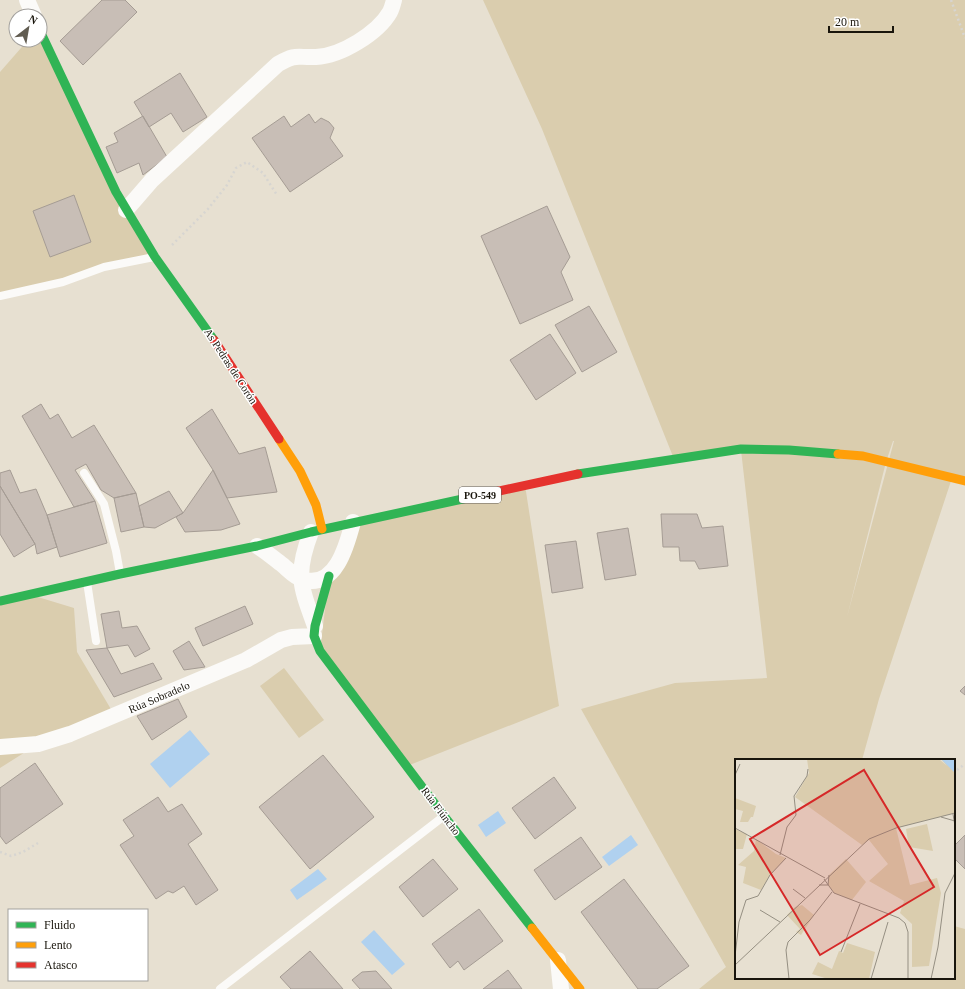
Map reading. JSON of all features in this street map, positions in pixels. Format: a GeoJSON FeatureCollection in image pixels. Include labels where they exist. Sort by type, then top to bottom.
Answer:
{"type":"FeatureCollection","features":[{"type":"Feature","properties":{"kind":"street"},"geometry":{"type":"LineString","coordinates":[[126,210],[152,180],[278,64],[289,57],[326,56],[343,50],[362,39],[378,26],[390,12],[394,0]]}},
{"type":"Feature","properties":{"kind":"street","name":"As Pedras de Corón"},"geometry":{"type":"LineString","coordinates":[[48,48],[116,192],[126,210],[155,257],[206,327],[300,471],[316,505],[317,530]]}},
{"type":"Feature","properties":{"kind":"street","name":"PO-549"},"geometry":{"type":"LineString","coordinates":[[0,601],[87,581],[257,546],[317,530],[587,472],[741,449],[790,450],[863,456],[965,481]]}},
{"type":"Feature","properties":{"kind":"street"},"geometry":{"type":"LineString","coordinates":[[314,631],[329,576],[339,562],[348,545],[353,522]]}},
{"type":"Feature","properties":{"kind":"street","name":"Rúa Fiúncho"},"geometry":{"type":"LineString","coordinates":[[317,530],[304,552],[301,563],[300,579],[320,652],[444,816],[580,989]]}},
{"type":"Feature","properties":{"kind":"street"},"geometry":{"type":"LineString","coordinates":[[257,546],[300,579],[316,582],[329,576]]}},
{"type":"Feature","properties":{"kind":"street","name":"Rúa Sobradelo"},"geometry":{"type":"LineString","coordinates":[[0,747],[38,744],[70,734],[246,660],[281,640],[314,631]]}},
{"type":"Feature","properties":{"kind":"street"},"geometry":{"type":"LineString","coordinates":[[558,960],[561,989]]}},
{"type":"Feature","properties":{"kind":"lane"},"geometry":{"type":"LineString","coordinates":[[0,296],[63,282],[104,267],[155,257]]}},
{"type":"Feature","properties":{"kind":"lane"},"geometry":{"type":"LineString","coordinates":[[84,473],[104,504],[116,551],[120,574]]}},
{"type":"Feature","properties":{"kind":"lane"},"geometry":{"type":"LineString","coordinates":[[87,581],[96,641]]}},
{"type":"Feature","properties":{"kind":"lane"},"geometry":{"type":"LineString","coordinates":[[220,989],[444,816]]}},
{"type":"Feature","properties":{"kind":"path"},"geometry":{"type":"LineString","coordinates":[[950,0],[965,38]]}},
{"type":"Feature","properties":{"kind":"path"},"geometry":{"type":"LineString","coordinates":[[155,257],[170,247],[208,209],[227,185],[236,168],[247,162],[263,173],[277,195]]}},
{"type":"Feature","properties":{"kind":"path"},"geometry":{"type":"LineString","coordinates":[[957,770],[965,764]]}},
{"type":"Feature","properties":{"kind":"path"},"geometry":{"type":"LineString","coordinates":[[0,852],[11,856],[23,852],[38,843]]}},
{"type":"Feature","properties":{"kind":"shaded area"},"geometry":{"type":"Polygon","coordinates":[[[483,0],[965,0],[965,482],[952,478],[879,699],[862,759],[735,759],[735,979],[955,979],[955,926],[965,929],[965,989],[699,989],[726,967],[581,709],[675,683],[767,678],[741,450],[674,459],[542,129],[483,0]],[[894,441],[886,462],[847,617],[894,441]]]}},
{"type":"Feature","properties":{"kind":"shaded area"},"geometry":{"type":"Polygon","coordinates":[[[21,48],[44,48],[155,257],[0,297],[0,72],[21,48]]]}},
{"type":"Feature","properties":{"kind":"shaded area"},"geometry":{"type":"Polygon","coordinates":[[[525,485],[559,706],[407,766],[320,651],[329,576],[353,522],[525,485]]]}},
{"type":"Feature","properties":{"kind":"shaded area"},"geometry":{"type":"Polygon","coordinates":[[[28,594],[74,608],[77,652],[115,716],[38,744],[0,768],[0,601],[28,594]]]}},
{"type":"Feature","properties":{"kind":"shaded area"},"geometry":{"type":"Polygon","coordinates":[[[284,668],[324,720],[299,738],[260,686],[284,668]]]}},
{"type":"Feature","properties":{"kind":"water"},"geometry":{"type":"Polygon","coordinates":[[[190,730],[210,754],[170,788],[150,764],[190,730]]]}},
{"type":"Feature","properties":{"kind":"water"},"geometry":{"type":"Polygon","coordinates":[[[498,811],[506,823],[486,837],[478,825],[498,811]]]}},
{"type":"Feature","properties":{"kind":"water"},"geometry":{"type":"Polygon","coordinates":[[[631,835],[638,845],[609,866],[602,857],[631,835]]]}},
{"type":"Feature","properties":{"kind":"water"},"geometry":{"type":"Polygon","coordinates":[[[318,869],[327,879],[297,900],[290,890],[318,869]]]}},
{"type":"Feature","properties":{"kind":"water"},"geometry":{"type":"Polygon","coordinates":[[[374,930],[405,964],[392,975],[361,942],[374,930]]]}},
{"type":"Feature","properties":{"kind":"building"},"geometry":{"type":"Polygon","coordinates":[[[102,0],[125,0],[137,12],[83,65],[60,41],[102,0]]]}},
{"type":"Feature","properties":{"kind":"building"},"geometry":{"type":"Polygon","coordinates":[[[180,73],[207,117],[183,132],[171,113],[149,127],[134,102],[180,73]]]}},
{"type":"Feature","properties":{"kind":"building"},"geometry":{"type":"Polygon","coordinates":[[[309,114],[315,123],[321,118],[329,122],[334,128],[330,138],[343,156],[290,192],[252,138],[284,116],[291,127],[309,114]]]}},
{"type":"Feature","properties":{"kind":"building"},"geometry":{"type":"Polygon","coordinates":[[[143,116],[167,157],[143,175],[139,163],[117,173],[106,147],[118,142],[114,133],[143,116]]]}},
{"type":"Feature","properties":{"kind":"building"},"geometry":{"type":"Polygon","coordinates":[[[74,195],[91,242],[50,257],[33,211],[74,195]]]}},
{"type":"Feature","properties":{"kind":"building"},"geometry":{"type":"Polygon","coordinates":[[[547,206],[570,257],[561,272],[573,300],[520,324],[481,236],[547,206]]]}},
{"type":"Feature","properties":{"kind":"building"},"geometry":{"type":"Polygon","coordinates":[[[589,306],[617,352],[582,372],[555,325],[589,306]]]}},
{"type":"Feature","properties":{"kind":"building"},"geometry":{"type":"Polygon","coordinates":[[[550,334],[576,373],[536,400],[510,360],[550,334]]]}},
{"type":"Feature","properties":{"kind":"building"},"geometry":{"type":"Polygon","coordinates":[[[41,404],[50,419],[58,414],[72,438],[94,425],[136,493],[114,498],[101,490],[86,464],[75,470],[95,501],[74,507],[22,416],[41,404]]]}},
{"type":"Feature","properties":{"kind":"building"},"geometry":{"type":"Polygon","coordinates":[[[212,409],[239,454],[265,447],[277,492],[227,498],[213,470],[186,428],[212,409]]]}},
{"type":"Feature","properties":{"kind":"building"},"geometry":{"type":"Polygon","coordinates":[[[10,470],[20,493],[36,489],[47,515],[57,547],[37,554],[35,544],[0,486],[0,473],[10,470]]]}},
{"type":"Feature","properties":{"kind":"building"},"geometry":{"type":"Polygon","coordinates":[[[213,470],[240,524],[221,530],[185,532],[176,517],[183,513],[213,470]]]}},
{"type":"Feature","properties":{"kind":"building"},"geometry":{"type":"Polygon","coordinates":[[[0,486],[35,544],[14,557],[0,534],[0,486]]]}},
{"type":"Feature","properties":{"kind":"building"},"geometry":{"type":"Polygon","coordinates":[[[169,491],[183,513],[155,528],[144,527],[139,506],[169,491]]]}},
{"type":"Feature","properties":{"kind":"building"},"geometry":{"type":"Polygon","coordinates":[[[136,493],[144,527],[121,532],[114,498],[136,493]]]}},
{"type":"Feature","properties":{"kind":"building"},"geometry":{"type":"Polygon","coordinates":[[[95,501],[107,543],[60,557],[47,515],[95,501]]]}},
{"type":"Feature","properties":{"kind":"building"},"geometry":{"type":"Polygon","coordinates":[[[661,514],[697,514],[702,528],[723,526],[728,566],[699,569],[695,561],[680,561],[679,547],[663,547],[661,514]]]}},
{"type":"Feature","properties":{"kind":"building"},"geometry":{"type":"Polygon","coordinates":[[[628,528],[636,575],[605,580],[597,533],[628,528]]]}},
{"type":"Feature","properties":{"kind":"building"},"geometry":{"type":"Polygon","coordinates":[[[576,541],[583,588],[552,593],[545,545],[576,541]]]}},
{"type":"Feature","properties":{"kind":"building"},"geometry":{"type":"Polygon","coordinates":[[[245,606],[253,624],[203,646],[195,628],[245,606]]]}},
{"type":"Feature","properties":{"kind":"building"},"geometry":{"type":"Polygon","coordinates":[[[119,611],[122,628],[137,626],[150,649],[135,657],[128,645],[107,648],[101,614],[119,611]]]}},
{"type":"Feature","properties":{"kind":"building"},"geometry":{"type":"Polygon","coordinates":[[[189,641],[205,667],[184,670],[173,651],[189,641]]]}},
{"type":"Feature","properties":{"kind":"building"},"geometry":{"type":"Polygon","coordinates":[[[107,648],[121,674],[153,663],[162,679],[114,697],[86,650],[107,648]]]}},
{"type":"Feature","properties":{"kind":"building"},"geometry":{"type":"Polygon","coordinates":[[[965,686],[965,695],[960,691],[965,686]]]}},
{"type":"Feature","properties":{"kind":"building"},"geometry":{"type":"Polygon","coordinates":[[[178,699],[187,717],[152,740],[137,716],[178,699]]]}},
{"type":"Feature","properties":{"kind":"building"},"geometry":{"type":"Polygon","coordinates":[[[323,755],[374,817],[310,869],[259,807],[323,755]]]}},
{"type":"Feature","properties":{"kind":"building"},"geometry":{"type":"Polygon","coordinates":[[[35,763],[63,804],[6,844],[0,836],[0,788],[35,763]]]}},
{"type":"Feature","properties":{"kind":"building"},"geometry":{"type":"Polygon","coordinates":[[[554,777],[576,808],[535,839],[512,808],[554,777]]]}},
{"type":"Feature","properties":{"kind":"building"},"geometry":{"type":"Polygon","coordinates":[[[158,797],[168,812],[182,804],[202,834],[188,844],[218,890],[196,905],[184,886],[173,893],[168,891],[156,899],[120,845],[134,836],[123,820],[158,797]]]}},
{"type":"Feature","properties":{"kind":"building"},"geometry":{"type":"Polygon","coordinates":[[[965,835],[965,869],[955,859],[955,845],[965,835]]]}},
{"type":"Feature","properties":{"kind":"building"},"geometry":{"type":"Polygon","coordinates":[[[581,837],[602,867],[555,900],[534,870],[581,837]]]}},
{"type":"Feature","properties":{"kind":"building"},"geometry":{"type":"Polygon","coordinates":[[[433,859],[458,889],[423,917],[399,887],[433,859]]]}},
{"type":"Feature","properties":{"kind":"building"},"geometry":{"type":"Polygon","coordinates":[[[624,879],[689,966],[657,989],[638,989],[581,912],[624,879]]]}},
{"type":"Feature","properties":{"kind":"building"},"geometry":{"type":"Polygon","coordinates":[[[479,909],[503,941],[464,970],[458,961],[450,968],[432,944],[479,909]]]}},
{"type":"Feature","properties":{"kind":"building"},"geometry":{"type":"Polygon","coordinates":[[[310,951],[343,989],[291,989],[280,977],[310,951]]]}},
{"type":"Feature","properties":{"kind":"building"},"geometry":{"type":"Polygon","coordinates":[[[508,970],[522,989],[483,989],[508,970]]]}},
{"type":"Feature","properties":{"kind":"building"},"geometry":{"type":"Polygon","coordinates":[[[376,971],[392,989],[360,989],[352,980],[362,972],[376,971]]]}},
{"type":"Feature","properties":{"kind":"traffic: fast"},"geometry":{"type":"LineString","coordinates":[[48,48],[116,192],[155,257],[214,340]]}},
{"type":"Feature","properties":{"kind":"traffic: fast"},"geometry":{"type":"LineString","coordinates":[[578,474],[741,449],[789,450],[838,454]]}},
{"type":"Feature","properties":{"kind":"traffic: fast"},"geometry":{"type":"LineString","coordinates":[[0,601],[120,574],[257,546],[311,532],[481,495]]}},
{"type":"Feature","properties":{"kind":"traffic: fast"},"geometry":{"type":"LineString","coordinates":[[329,576],[315,626],[314,636],[320,651],[444,816],[532,928]]}},
{"type":"Feature","properties":{"kind":"traffic: slow"},"geometry":{"type":"LineString","coordinates":[[279,439],[300,471],[316,505],[322,529]]}},
{"type":"Feature","properties":{"kind":"traffic: slow"},"geometry":{"type":"LineString","coordinates":[[838,454],[863,456],[965,481]]}},
{"type":"Feature","properties":{"kind":"traffic: slow"},"geometry":{"type":"LineString","coordinates":[[532,928],[580,989]]}},
{"type":"Feature","properties":{"kind":"traffic: jam"},"geometry":{"type":"LineString","coordinates":[[214,340],[279,439]]}},
{"type":"Feature","properties":{"kind":"traffic: jam"},"geometry":{"type":"LineString","coordinates":[[481,495],[578,474]]}}]}
